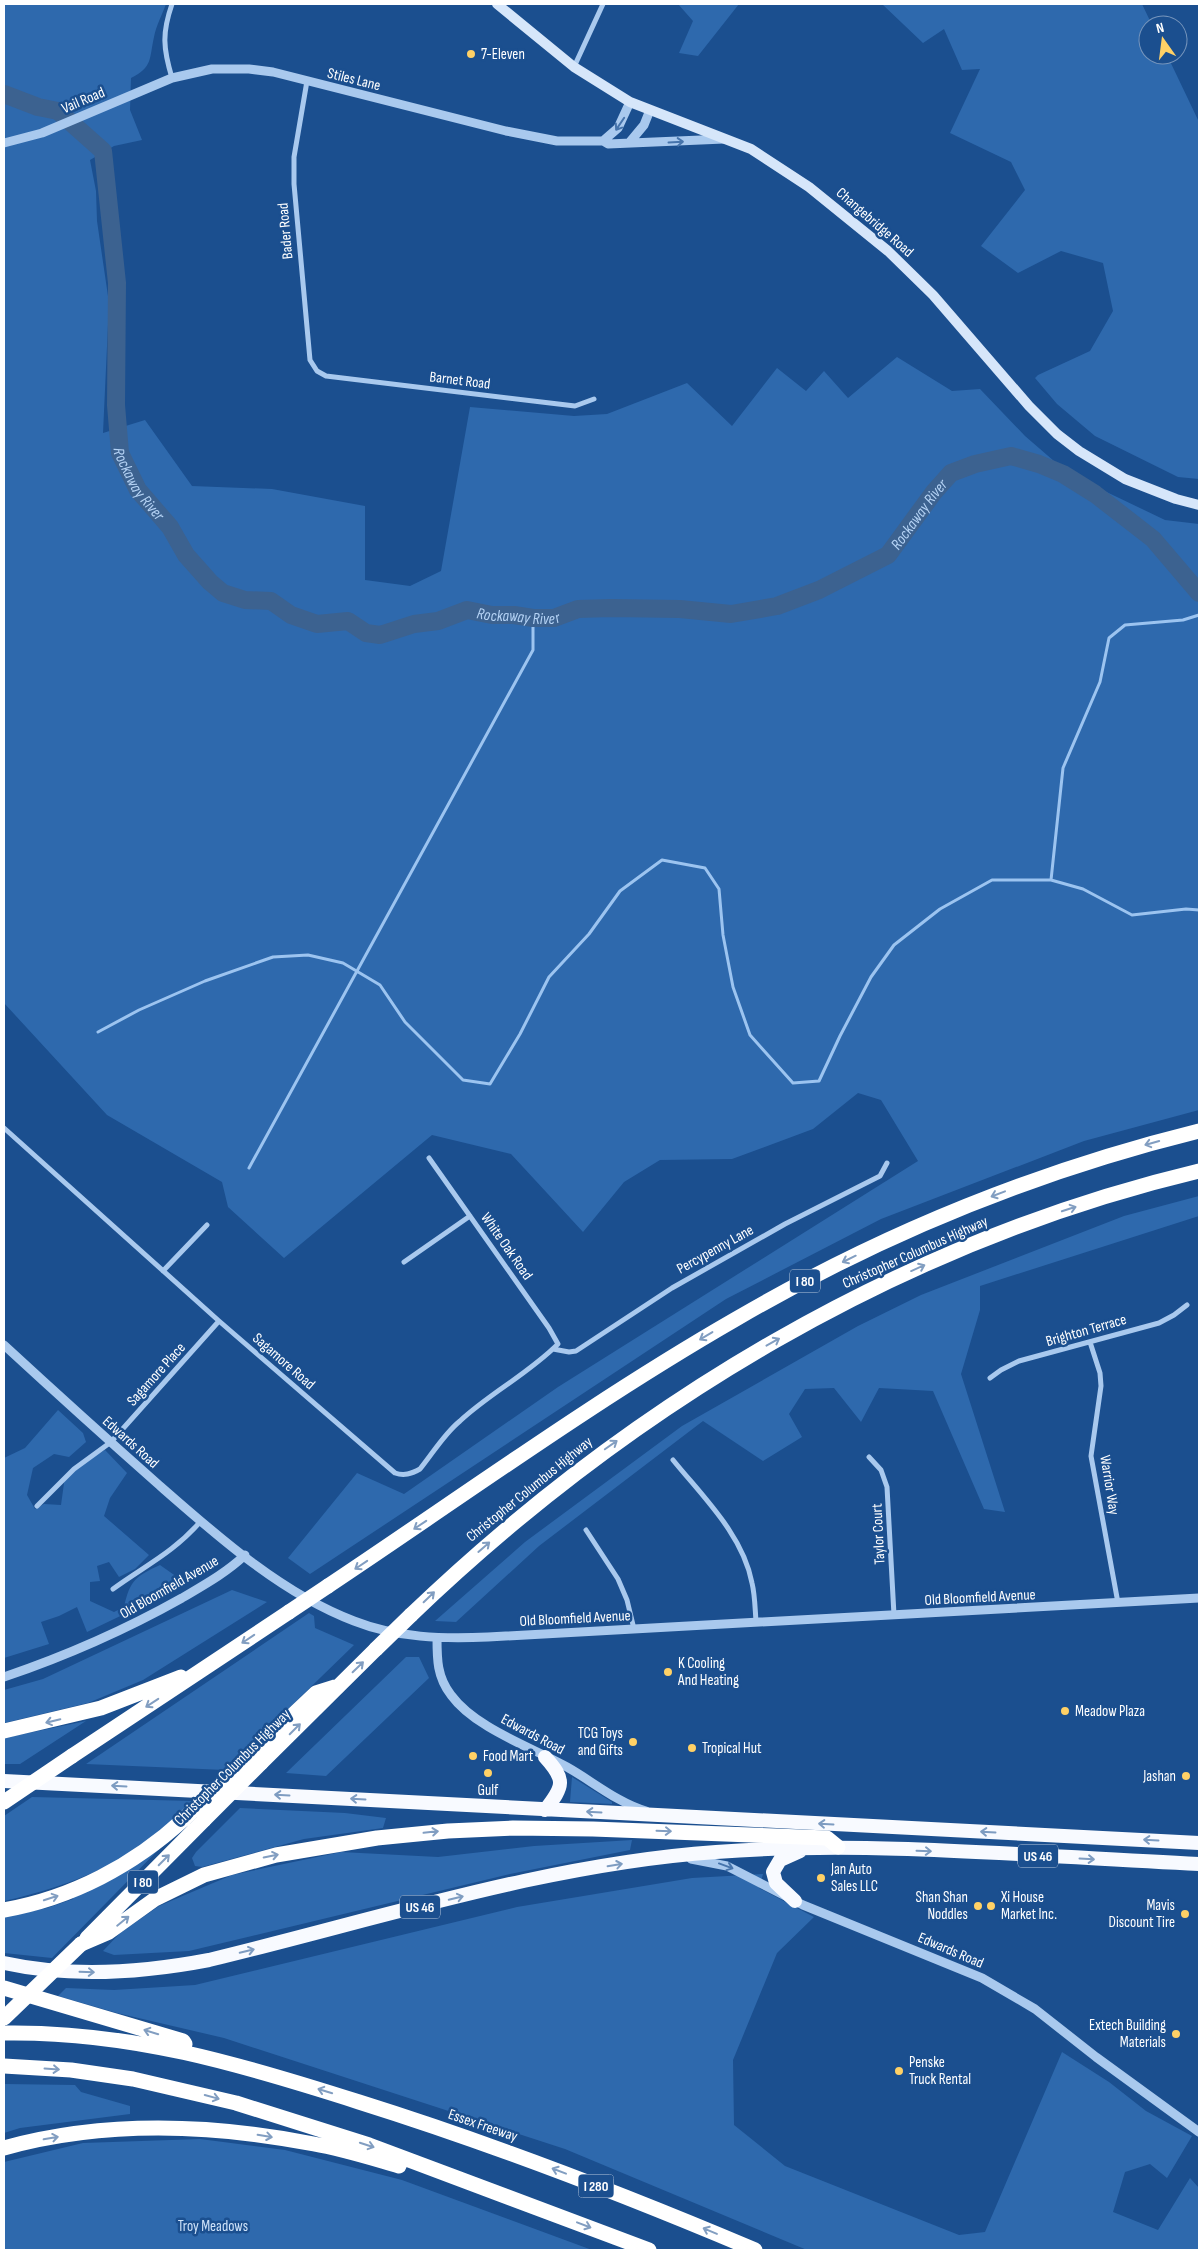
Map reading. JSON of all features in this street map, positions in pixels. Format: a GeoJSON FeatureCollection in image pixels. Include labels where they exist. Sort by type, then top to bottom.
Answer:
{"type":"FeatureCollection","features":[{"type":"Feature","properties":{"kind":"highway","name":"Christopher Columbus Highway"},"geometry":{"type":"LineString","coordinates":[[4,1802],[656,1368],[736,1318],[801,1283],[902,1233],[981,1200],[1086,1163],[1199,1131]]}},
{"type":"Feature","properties":{"kind":"highway","name":"Christopher Columbus Highway"},"geometry":{"type":"LineString","coordinates":[[4,2018],[81,1944],[411,1615],[506,1528],[585,1465],[692,1391],[779,1338],[894,1279],[986,1239],[1089,1202],[1199,1171]]}},
{"type":"Feature","properties":{"kind":"highway"},"geometry":{"type":"LineString","coordinates":[[4,1731],[100,1708],[208,1666]]}},
{"type":"Feature","properties":{"kind":"highway"},"geometry":{"type":"LineString","coordinates":[[4,1910],[48,1899],[85,1886],[148,1850],[184,1819],[316,1694],[339,1686]]}},
{"type":"Feature","properties":{"kind":"highway"},"geometry":{"type":"LineString","coordinates":[[545,1757],[559,1773],[561,1784],[556,1796],[545,1810]]}},
{"type":"Feature","properties":{"kind":"highway","name":"US 46"},"geometry":{"type":"LineString","coordinates":[[4,1781],[1199,1843]]}},
{"type":"Feature","properties":{"kind":"highway"},"geometry":{"type":"LineString","coordinates":[[81,1944],[109,1932],[136,1911],[161,1896],[204,1875],[269,1857],[377,1838],[448,1831],[561,1828],[827,1838],[838,1847]]}},
{"type":"Feature","properties":{"kind":"highway","name":"US 46"},"geometry":{"type":"LineString","coordinates":[[4,1963],[41,1969],[94,1973],[147,1970],[188,1964],[546,1877],[661,1858],[715,1852],[838,1847],[1199,1864]]}},
{"type":"Feature","properties":{"kind":"highway"},"geometry":{"type":"LineString","coordinates":[[795,1901],[776,1883],[773,1872],[780,1860],[808,1848]]}},
{"type":"Feature","properties":{"kind":"highway"},"geometry":{"type":"LineString","coordinates":[[4,1988],[183,2041],[192,2053]]}},
{"type":"Feature","properties":{"kind":"highway","name":"Essex Freeway"},"geometry":{"type":"LineString","coordinates":[[4,2033],[100,2037],[192,2053],[331,2093],[495,2147],[755,2250]]}},
{"type":"Feature","properties":{"kind":"highway"},"geometry":{"type":"LineString","coordinates":[[4,2066],[72,2070],[133,2079],[236,2104],[369,2145],[649,2250]]}},
{"type":"Feature","properties":{"kind":"highway"},"geometry":{"type":"LineString","coordinates":[[4,2148],[53,2137],[100,2131],[148,2128],[222,2130],[315,2144],[473,2183]]}},
{"type":"Feature","properties":{"kind":"main road","name":"Changebridge Road"},"geometry":{"type":"LineString","coordinates":[[497,4],[574,67],[630,102],[751,149],[777,164],[844,214],[888,251],[933,295],[1038,415],[1079,451],[1125,479],[1167,496],[1199,505]]}},
{"type":"Feature","properties":{"kind":"street"},"geometry":{"type":"LineString","coordinates":[[172,4],[164,32],[163,44],[172,78]]}},
{"type":"Feature","properties":{"kind":"street"},"geometry":{"type":"LineString","coordinates":[[574,67],[603,4]]}},
{"type":"Feature","properties":{"kind":"street","name":"Stiles Lane"},"geometry":{"type":"LineString","coordinates":[[172,78],[212,69],[250,69],[307,81],[506,131],[557,141],[603,141],[608,144],[724,139]]}},
{"type":"Feature","properties":{"kind":"street","name":"Vail Road"},"geometry":{"type":"LineString","coordinates":[[4,143],[42,132],[172,78]]}},
{"type":"Feature","properties":{"kind":"street","name":"Bader Road"},"geometry":{"type":"LineString","coordinates":[[307,81],[294,158],[294,184],[310,360],[316,371],[322,374]]}},
{"type":"Feature","properties":{"kind":"street"},"geometry":{"type":"LineString","coordinates":[[603,141],[618,128],[630,102]]}},
{"type":"Feature","properties":{"kind":"street"},"geometry":{"type":"LineString","coordinates":[[629,143],[641,130],[650,110]]}},
{"type":"Feature","properties":{"kind":"street","name":"Barnet Road"},"geometry":{"type":"LineString","coordinates":[[322,374],[575,406],[594,399]]}},
{"type":"Feature","properties":{"kind":"street","name":"Sagamore Road"},"geometry":{"type":"LineString","coordinates":[[4,1128],[219,1321],[394,1473],[401,1475],[420,1469],[458,1422],[479,1404],[543,1359],[553,1349]]}},
{"type":"Feature","properties":{"kind":"street","name":"White Oak Road"},"geometry":{"type":"LineString","coordinates":[[428,1158],[549,1328],[558,1344],[553,1349]]}},
{"type":"Feature","properties":{"kind":"street","name":"Percypenny Lane"},"geometry":{"type":"LineString","coordinates":[[553,1349],[569,1352],[586,1346],[672,1288],[785,1224],[880,1176],[887,1163]]}},
{"type":"Feature","properties":{"kind":"street"},"geometry":{"type":"LineString","coordinates":[[404,1262],[470,1216]]}},
{"type":"Feature","properties":{"kind":"street"},"geometry":{"type":"LineString","coordinates":[[164,1271],[206,1225]]}},
{"type":"Feature","properties":{"kind":"street","name":"Brighton Terrace"},"geometry":{"type":"LineString","coordinates":[[990,1378],[1001,1370],[1019,1362],[1159,1323],[1188,1305]]}},
{"type":"Feature","properties":{"kind":"street","name":"Sagamore Place"},"geometry":{"type":"LineString","coordinates":[[37,1506],[74,1469],[110,1442],[219,1321]]}},
{"type":"Feature","properties":{"kind":"street","name":"Warrior Way"},"geometry":{"type":"LineString","coordinates":[[1090,1342],[1100,1373],[1101,1386],[1091,1456],[1118,1603]]}},
{"type":"Feature","properties":{"kind":"street","name":"Edwards Road"},"geometry":{"type":"LineString","coordinates":[[4,1345],[200,1521],[245,1555]]}},
{"type":"Feature","properties":{"kind":"street","name":"Taylor Court"},"geometry":{"type":"LineString","coordinates":[[869,1457],[881,1470],[887,1487],[894,1616]]}},
{"type":"Feature","properties":{"kind":"street"},"geometry":{"type":"LineString","coordinates":[[673,1460],[728,1528],[739,1546],[752,1582],[756,1621]]}},
{"type":"Feature","properties":{"kind":"street"},"geometry":{"type":"LineString","coordinates":[[113,1589],[168,1554],[184,1541],[200,1521]]}},
{"type":"Feature","properties":{"kind":"street"},"geometry":{"type":"LineString","coordinates":[[586,1530],[618,1579],[627,1600],[634,1628]]}},
{"type":"Feature","properties":{"kind":"street","name":"Old Bloomfield Avenue"},"geometry":{"type":"LineString","coordinates":[[4,1677],[55,1659],[139,1621],[218,1576],[245,1555],[324,1608],[354,1621],[384,1630],[437,1638],[756,1621],[894,1616],[1199,1598]]}},
{"type":"Feature","properties":{"kind":"street","name":"Edwards Road"},"geometry":{"type":"LineString","coordinates":[[437,1638],[441,1680],[461,1708],[502,1734],[565,1766],[632,1805],[663,1816]]}},
{"type":"Feature","properties":{"kind":"street","name":"Edwards Road"},"geometry":{"type":"LineString","coordinates":[[661,1858],[696,1859],[727,1866],[795,1901],[948,1962],[1006,1991],[1035,2010],[1199,2132]]}},
{"type":"Feature","properties":{"kind":"green space"},"geometry":{"type":"Polygon","coordinates":[[[4,4],[166,4],[155,33],[149,62],[143,70],[131,78],[130,110],[142,140],[114,146],[90,160],[96,191],[97,221],[109,303],[103,433],[145,420],[192,486],[272,489],[365,506],[365,580],[410,586],[441,571],[470,407],[574,416],[607,414],[687,383],[732,426],[777,368],[806,391],[824,371],[848,398],[897,357],[952,391],[980,389],[1025,436],[1069,474],[1165,520],[1199,524],[1199,1110],[1084,1141],[881,1219],[726,1299],[310,1574],[288,1558],[357,1473],[404,1494],[558,1387],[918,1161],[881,1100],[858,1093],[813,1129],[732,1159],[660,1160],[624,1182],[583,1232],[511,1154],[432,1135],[284,1258],[228,1207],[222,1182],[107,1115],[4,1003],[4,4]]]}},
{"type":"Feature","properties":{"kind":"green space"},"geometry":{"type":"Polygon","coordinates":[[[678,4],[739,4],[698,56],[679,53],[693,21],[678,4]]]}},
{"type":"Feature","properties":{"kind":"green space"},"geometry":{"type":"Polygon","coordinates":[[[882,4],[1142,4],[1147,15],[1138,15],[1138,65],[1172,65],[1199,122],[1199,479],[1178,477],[1095,436],[1057,404],[1035,378],[1090,351],[1113,311],[1103,263],[1061,251],[1018,273],[981,246],[1025,190],[1011,162],[950,133],[980,69],[962,70],[944,29],[923,43],[882,4]]]}},
{"type":"Feature","properties":{"kind":"green space"},"geometry":{"type":"Polygon","coordinates":[[[1199,1196],[1199,1216],[980,1286],[980,1310],[961,1374],[1005,1512],[984,1509],[933,1391],[879,1388],[861,1422],[834,1388],[805,1389],[789,1414],[802,1437],[763,1461],[703,1421],[539,1546],[456,1622],[435,1621],[525,1542],[682,1426],[858,1326],[921,1295],[1124,1216],[1199,1196]]]}},
{"type":"Feature","properties":{"kind":"green space"},"geometry":{"type":"Polygon","coordinates":[[[58,1410],[83,1433],[86,1442],[69,1457],[54,1454],[33,1468],[27,1495],[35,1509],[44,1504],[61,1505],[65,1476],[82,1463],[105,1450],[127,1473],[110,1498],[104,1516],[149,1555],[135,1569],[119,1577],[109,1562],[97,1566],[100,1581],[90,1582],[90,1601],[114,1612],[124,1607],[135,1580],[145,1572],[160,1565],[187,1584],[87,1632],[77,1607],[41,1622],[49,1644],[4,1658],[4,1458],[25,1448],[58,1410]]]}},
{"type":"Feature","properties":{"kind":"green space"},"geometry":{"type":"Polygon","coordinates":[[[232,1590],[267,1602],[143,1680],[88,1703],[4,1723],[4,1690],[43,1679],[232,1590]]]}},
{"type":"Feature","properties":{"kind":"green space"},"geometry":{"type":"Polygon","coordinates":[[[309,1613],[314,1616],[315,1628],[354,1645],[225,1770],[86,1764],[309,1613]]]}},
{"type":"Feature","properties":{"kind":"green space"},"geometry":{"type":"Polygon","coordinates":[[[406,1657],[419,1657],[429,1678],[326,1776],[286,1773],[406,1657]]]}},
{"type":"Feature","properties":{"kind":"green space"},"geometry":{"type":"Polygon","coordinates":[[[86,1721],[20,1764],[4,1764],[4,1738],[86,1721]]]}},
{"type":"Feature","properties":{"kind":"green space"},"geometry":{"type":"Polygon","coordinates":[[[572,1777],[612,1802],[612,1804],[570,1802],[572,1777]]]}},
{"type":"Feature","properties":{"kind":"green space"},"geometry":{"type":"Polygon","coordinates":[[[32,1797],[194,1801],[162,1828],[117,1861],[55,1887],[4,1901],[4,1816],[32,1797]]]}},
{"type":"Feature","properties":{"kind":"green space"},"geometry":{"type":"Polygon","coordinates":[[[240,1808],[345,1813],[386,1818],[383,1828],[304,1839],[202,1867],[195,1866],[192,1858],[196,1852],[240,1808]]]}},
{"type":"Feature","properties":{"kind":"green space"},"geometry":{"type":"Polygon","coordinates":[[[632,1840],[630,1850],[510,1874],[189,1951],[114,1955],[103,1951],[120,1933],[159,1906],[232,1875],[341,1852],[438,1857],[534,1846],[632,1840]]]}},
{"type":"Feature","properties":{"kind":"green space"},"geometry":{"type":"Polygon","coordinates":[[[166,1842],[52,1958],[4,1953],[4,1917],[47,1908],[73,1899],[73,1896],[166,1842]]]}},
{"type":"Feature","properties":{"kind":"green space"},"geometry":{"type":"Polygon","coordinates":[[[763,1874],[759,1888],[814,1917],[777,1953],[733,2060],[734,2125],[785,2166],[959,2235],[985,2232],[1062,2052],[1109,2082],[1146,2111],[1192,2136],[1167,2178],[1150,2164],[1125,2172],[1113,2212],[1158,2230],[1190,2178],[1199,2188],[1199,2250],[807,2250],[565,2149],[224,2038],[117,2013],[58,1996],[66,1988],[114,1990],[195,1985],[517,1907],[692,1878],[763,1874]]]}},
{"type":"Feature","properties":{"kind":"green space"},"geometry":{"type":"Polygon","coordinates":[[[4,2084],[75,2085],[81,2092],[130,2106],[130,2114],[20,2128],[4,2133],[4,2084]]]}},
{"type":"Feature","properties":{"kind":"green space","name":"Troy Meadows"},"geometry":{"type":"Polygon","coordinates":[[[200,2139],[285,2150],[402,2180],[592,2250],[4,2250],[4,2162],[83,2143],[200,2139]]]}},
{"type":"Feature","properties":{"kind":"waterway","name":"Rockaway River"},"geometry":{"type":"LineString","coordinates":[[4,94],[38,107],[58,111],[103,151],[117,283],[116,405],[120,453],[138,490],[170,527],[186,555],[210,582],[223,593],[245,600],[271,601],[291,615],[317,624],[348,621],[366,633],[380,635],[414,624],[438,621],[467,610],[492,615],[514,615],[533,618],[554,618],[578,609],[611,608],[680,609],[731,614],[777,606],[819,590],[888,555],[934,492],[951,473],[975,464],[1011,456],[1039,464],[1063,474],[1095,494],[1153,539],[1199,593]]}},
{"type":"Feature","properties":{"kind":"waterway"},"geometry":{"type":"LineString","coordinates":[[1051,880],[1063,768],[1100,682],[1109,638],[1125,625],[1183,620],[1199,615]]}},
{"type":"Feature","properties":{"kind":"waterway"},"geometry":{"type":"LineString","coordinates":[[249,1168],[533,650],[533,618]]}},
{"type":"Feature","properties":{"kind":"waterway"},"geometry":{"type":"LineString","coordinates":[[98,1032],[139,1010],[205,981],[273,957],[308,955],[343,963],[380,985],[405,1022],[463,1080],[490,1084],[520,1034],[549,977],[589,934],[620,891],[662,860],[705,868],[719,889],[723,935],[733,987],[750,1035],[793,1083],[819,1081],[871,977],[894,945],[940,909],[992,880],[1051,880],[1083,889],[1132,915],[1186,909],[1199,910]]}},
{"type":"Feature","properties":{"kind":"place","name":"7-Eleven"},"geometry":{"type":"Point","coordinates":[471,54]}},
{"type":"Feature","properties":{"kind":"place","name":"K Cooling And Heating"},"geometry":{"type":"Point","coordinates":[668,1672]}},
{"type":"Feature","properties":{"kind":"place","name":"Meadow Plaza"},"geometry":{"type":"Point","coordinates":[1065,1711]}},
{"type":"Feature","properties":{"kind":"place","name":"TCG Toys and Gifts"},"geometry":{"type":"Point","coordinates":[633,1742]}},
{"type":"Feature","properties":{"kind":"place","name":"Tropical Hut"},"geometry":{"type":"Point","coordinates":[692,1748]}},
{"type":"Feature","properties":{"kind":"place","name":"Food Mart"},"geometry":{"type":"Point","coordinates":[473,1756]}},
{"type":"Feature","properties":{"kind":"place","name":"Gulf"},"geometry":{"type":"Point","coordinates":[488,1773]}},
{"type":"Feature","properties":{"kind":"place","name":"Jashan"},"geometry":{"type":"Point","coordinates":[1186,1776]}},
{"type":"Feature","properties":{"kind":"place","name":"Jan Auto Sales LLC"},"geometry":{"type":"Point","coordinates":[821,1878]}},
{"type":"Feature","properties":{"kind":"place","name":"Shan Shan Noddles"},"geometry":{"type":"Point","coordinates":[978,1906]}},
{"type":"Feature","properties":{"kind":"place","name":"Xi House Market Inc."},"geometry":{"type":"Point","coordinates":[991,1906]}},
{"type":"Feature","properties":{"kind":"place","name":"Mavis Discount Tire"},"geometry":{"type":"Point","coordinates":[1185,1914]}},
{"type":"Feature","properties":{"kind":"place","name":"Extech Building Materials"},"geometry":{"type":"Point","coordinates":[1176,2034]}},
{"type":"Feature","properties":{"kind":"place","name":"Penske Truck Rental"},"geometry":{"type":"Point","coordinates":[899,2071]}}]}
